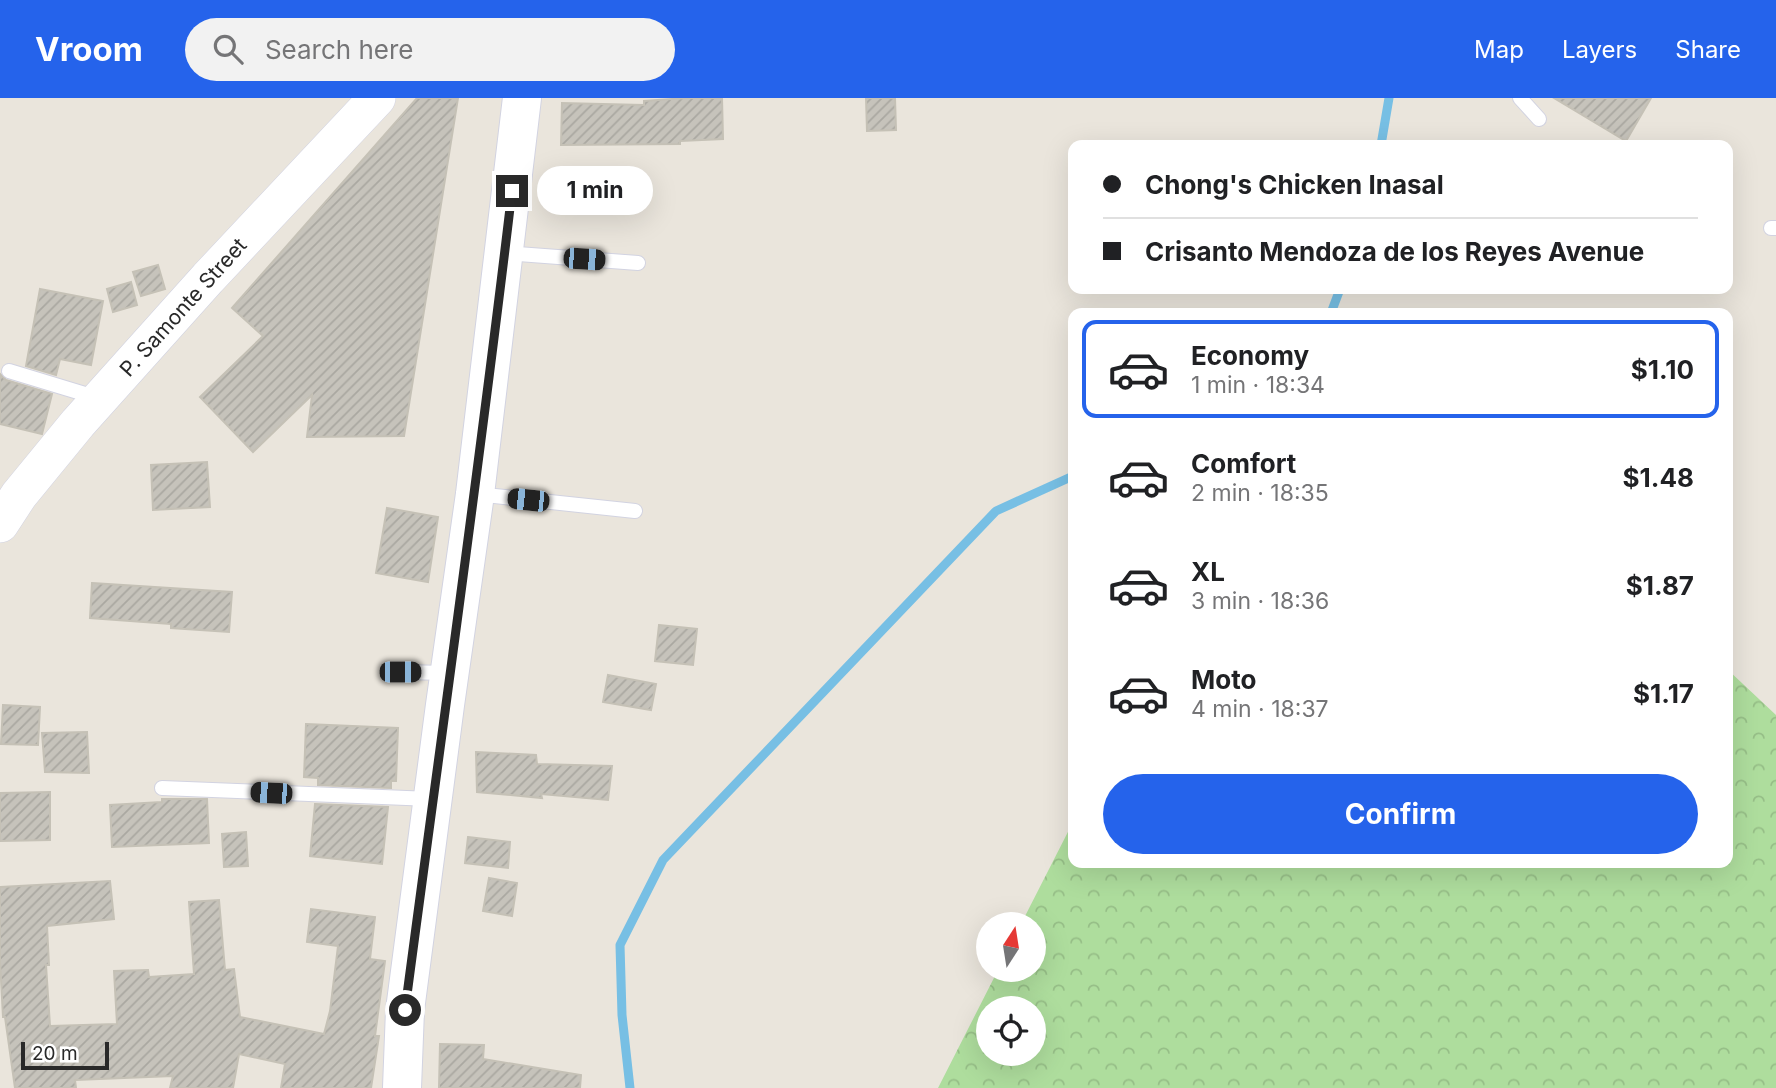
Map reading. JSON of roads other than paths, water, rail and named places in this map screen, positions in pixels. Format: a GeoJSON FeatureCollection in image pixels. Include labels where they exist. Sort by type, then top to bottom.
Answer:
{"type":"FeatureCollection","features":[{"type":"Feature","properties":{"kind":"main road"},"geometry":{"type":"LineString","coordinates":[[402,1088],[405,1010],[475,494],[522,98]]}},
{"type":"Feature","properties":{"kind":"street","name":"P. Samonte Street"},"geometry":{"type":"LineString","coordinates":[[0,524],[19,495],[100,398],[377,98]]}},
{"type":"Feature","properties":{"kind":"lane"},"geometry":{"type":"LineString","coordinates":[[1520,98],[1539,120]]}},
{"type":"Feature","properties":{"kind":"lane"},"geometry":{"type":"LineString","coordinates":[[504,253],[638,263]]}},
{"type":"Feature","properties":{"kind":"lane"},"geometry":{"type":"LineString","coordinates":[[9,371],[100,398]]}},
{"type":"Feature","properties":{"kind":"lane"},"geometry":{"type":"LineString","coordinates":[[475,494],[635,511]]}},
{"type":"Feature","properties":{"kind":"lane"},"geometry":{"type":"LineString","coordinates":[[400,672],[449,673]]}},
{"type":"Feature","properties":{"kind":"lane"},"geometry":{"type":"LineString","coordinates":[[162,788],[433,799]]}},
{"type":"Feature","properties":{"kind":"waterway"},"geometry":{"type":"LineString","coordinates":[[1382,140],[1389,98]]}},
{"type":"Feature","properties":{"kind":"waterway"},"geometry":{"type":"LineString","coordinates":[[1333,308],[1338,294]]}},
{"type":"Feature","properties":{"kind":"waterway"},"geometry":{"type":"LineString","coordinates":[[630,1088],[622,1015],[620,945],[663,860],[996,511],[1068,478]]}}]}
